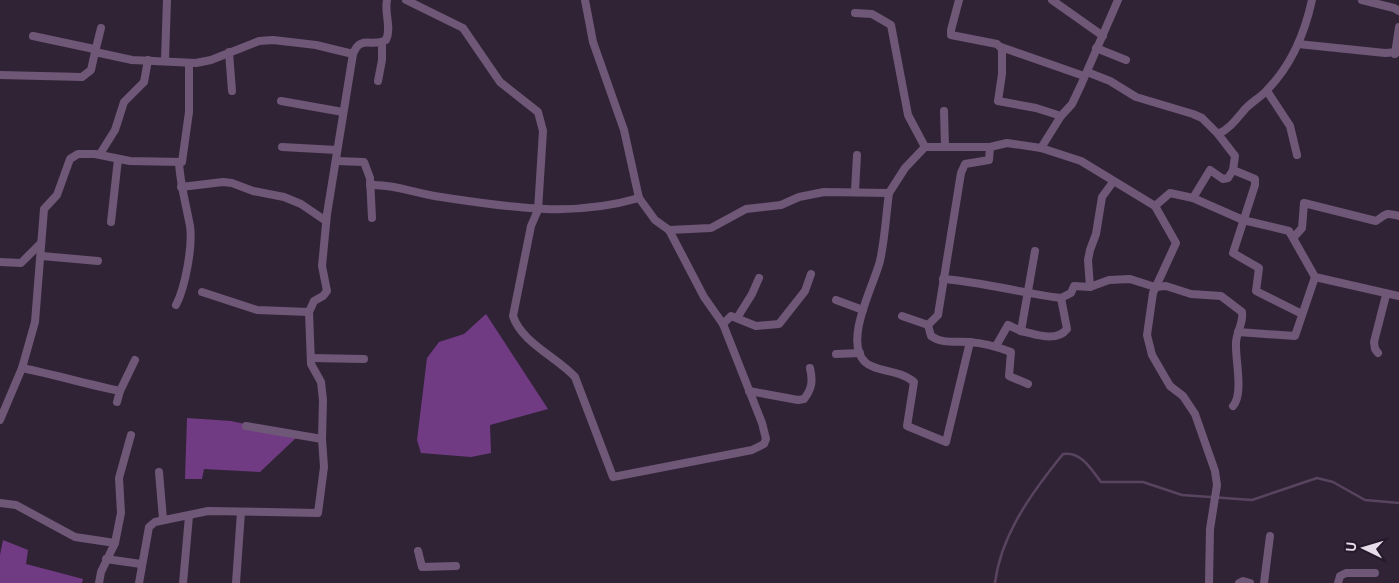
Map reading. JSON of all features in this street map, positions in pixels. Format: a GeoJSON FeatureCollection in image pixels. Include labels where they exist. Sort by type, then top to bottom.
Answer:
{"type":"FeatureCollection","features":[{"type":"Feature","properties":{"kind":"street"},"geometry":{"type":"LineString","coordinates":[[165,60],[167,0]]}},
{"type":"Feature","properties":{"kind":"street"},"geometry":{"type":"LineString","coordinates":[[139,583],[149,527],[155,522],[208,511],[318,513],[324,467],[321,382],[311,364],[309,312],[314,301],[323,296],[327,291],[322,266],[326,221],[353,54],[356,45],[360,43],[382,42],[388,37],[389,26],[385,8],[387,0]]}},
{"type":"Feature","properties":{"kind":"street"},"geometry":{"type":"LineString","coordinates":[[406,0],[463,28],[500,82],[538,112],[542,131],[538,210],[531,226],[526,260],[513,311],[514,319],[540,349],[568,369],[575,377],[613,477],[752,450],[764,444],[766,439],[762,423],[723,324],[704,297],[669,230],[655,220],[638,198],[624,130],[592,42],[586,0]]}},
{"type":"Feature","properties":{"kind":"street"},"geometry":{"type":"LineString","coordinates":[[959,0],[951,35],[984,41],[1110,81],[1136,97],[1202,118],[1234,153],[1236,159],[1233,170],[1227,179],[1209,171],[1193,198]]}},
{"type":"Feature","properties":{"kind":"street"},"geometry":{"type":"LineString","coordinates":[[1052,0],[1103,36]]}},
{"type":"Feature","properties":{"kind":"street"},"geometry":{"type":"LineString","coordinates":[[1041,148],[1061,116],[1072,104],[1118,0]]}},
{"type":"Feature","properties":{"kind":"street"},"geometry":{"type":"LineString","coordinates":[[1218,134],[1226,130],[1254,100],[1267,91],[1288,63],[1306,26],[1312,0]]}},
{"type":"Feature","properties":{"kind":"street"},"geometry":{"type":"LineString","coordinates":[[1362,0],[1399,11]]}},
{"type":"Feature","properties":{"kind":"street"},"geometry":{"type":"LineString","coordinates":[[855,13],[872,14],[891,25],[908,115],[925,147]]}},
{"type":"Feature","properties":{"kind":"street"},"geometry":{"type":"LineString","coordinates":[[1298,44],[1397,53],[1399,27]]}},
{"type":"Feature","properties":{"kind":"street"},"geometry":{"type":"LineString","coordinates":[[0,78],[82,78],[90,70],[101,28]]}},
{"type":"Feature","properties":{"kind":"street"},"geometry":{"type":"LineString","coordinates":[[32,36],[132,60],[165,60],[189,63],[211,60],[259,41],[273,40],[316,45],[353,54]]}},
{"type":"Feature","properties":{"kind":"street"},"geometry":{"type":"LineString","coordinates":[[378,81],[382,60],[382,42]]}},
{"type":"Feature","properties":{"kind":"street"},"geometry":{"type":"LineString","coordinates":[[1001,47],[1002,74],[998,102],[1025,105],[1061,116]]}},
{"type":"Feature","properties":{"kind":"street"},"geometry":{"type":"LineString","coordinates":[[1096,48],[1126,60]]}},
{"type":"Feature","properties":{"kind":"street"},"geometry":{"type":"LineString","coordinates":[[229,52],[232,91]]}},
{"type":"Feature","properties":{"kind":"street"},"geometry":{"type":"LineString","coordinates":[[100,154],[115,130],[124,102],[144,82],[148,60]]}},
{"type":"Feature","properties":{"kind":"street"},"geometry":{"type":"LineString","coordinates":[[0,420],[22,368],[35,322],[42,256],[42,212],[60,191],[70,159],[78,154],[100,154],[118,159],[183,161],[189,112],[189,63]]}},
{"type":"Feature","properties":{"kind":"street"},"geometry":{"type":"LineString","coordinates":[[1267,91],[1290,126],[1297,155]]}},
{"type":"Feature","properties":{"kind":"street"},"geometry":{"type":"LineString","coordinates":[[281,100],[343,112]]}},
{"type":"Feature","properties":{"kind":"street"},"geometry":{"type":"LineString","coordinates":[[944,111],[946,147]]}},
{"type":"Feature","properties":{"kind":"street"},"geometry":{"type":"LineString","coordinates":[[970,342],[946,442],[907,426],[914,382],[898,372],[866,364],[860,353],[858,344],[862,310],[879,263],[889,192],[905,168],[925,147],[990,147],[1007,143],[1041,148],[1081,161],[1155,206],[1176,243],[1155,287],[1148,335],[1152,354],[1170,386],[1183,396],[1196,414],[1215,472],[1217,486],[1210,529],[1209,583]]}},
{"type":"Feature","properties":{"kind":"street"},"geometry":{"type":"LineString","coordinates":[[282,147],[337,150]]}},
{"type":"Feature","properties":{"kind":"street"},"geometry":{"type":"LineString","coordinates":[[928,325],[938,315],[944,290],[943,279],[963,166],[989,160],[990,147]]}},
{"type":"Feature","properties":{"kind":"street"},"geometry":{"type":"LineString","coordinates":[[855,192],[857,155]]}},
{"type":"Feature","properties":{"kind":"street"},"geometry":{"type":"LineString","coordinates":[[111,222],[118,159]]}},
{"type":"Feature","properties":{"kind":"street"},"geometry":{"type":"LineString","coordinates":[[336,161],[364,162],[370,178],[372,218]]}},
{"type":"Feature","properties":{"kind":"street"},"geometry":{"type":"LineString","coordinates":[[176,305],[182,291],[190,233],[181,188],[179,162]]}},
{"type":"Feature","properties":{"kind":"street"},"geometry":{"type":"LineString","coordinates":[[1233,170],[1255,179],[1255,189],[1233,253],[1259,268],[1256,291],[1302,314]]}},
{"type":"Feature","properties":{"kind":"street"},"geometry":{"type":"LineString","coordinates":[[181,188],[223,182],[232,183],[253,192],[284,197],[301,204],[326,221]]}},
{"type":"Feature","properties":{"kind":"street"},"geometry":{"type":"LineString","coordinates":[[1090,287],[1088,260],[1090,250],[1096,234],[1102,198],[1113,182]]}},
{"type":"Feature","properties":{"kind":"street"},"geometry":{"type":"LineString","coordinates":[[370,185],[388,184],[440,197],[538,210],[594,209],[638,198]]}},
{"type":"Feature","properties":{"kind":"street"},"geometry":{"type":"LineString","coordinates":[[669,230],[710,228],[746,209],[781,205],[799,197],[824,192],[889,192]]}},
{"type":"Feature","properties":{"kind":"street"},"geometry":{"type":"LineString","coordinates":[[1155,206],[1170,193],[1193,198],[1244,220],[1289,231],[1315,277],[1386,295],[1399,296]]}},
{"type":"Feature","properties":{"kind":"street"},"geometry":{"type":"LineString","coordinates":[[1294,238],[1302,228],[1304,203],[1376,221],[1382,214],[1389,213],[1399,216]]}},
{"type":"Feature","properties":{"kind":"street"},"geometry":{"type":"LineString","coordinates":[[0,262],[21,263],[41,242]]}},
{"type":"Feature","properties":{"kind":"street"},"geometry":{"type":"LineString","coordinates":[[1021,331],[1035,250]]}},
{"type":"Feature","properties":{"kind":"street"},"geometry":{"type":"LineString","coordinates":[[42,256],[98,261]]}},
{"type":"Feature","properties":{"kind":"street"},"geometry":{"type":"LineString","coordinates":[[723,324],[728,316],[756,326],[780,324],[805,291],[811,274]]}},
{"type":"Feature","properties":{"kind":"street"},"geometry":{"type":"LineString","coordinates":[[1238,332],[1295,336],[1315,277]]}},
{"type":"Feature","properties":{"kind":"street"},"geometry":{"type":"LineString","coordinates":[[737,318],[752,294],[759,278]]}},
{"type":"Feature","properties":{"kind":"street"},"geometry":{"type":"LineString","coordinates":[[943,279],[971,281],[1028,294],[1061,298],[1071,293],[1074,286],[1090,287],[1105,281],[1120,279],[1130,279],[1155,287],[1166,286],[1191,294],[1221,296],[1242,312],[1236,342],[1238,400],[1233,406]]}},
{"type":"Feature","properties":{"kind":"street"},"geometry":{"type":"LineString","coordinates":[[202,292],[257,310],[309,312]]}},
{"type":"Feature","properties":{"kind":"street"},"geometry":{"type":"LineString","coordinates":[[1378,352],[1375,349],[1374,342],[1386,295]]}},
{"type":"Feature","properties":{"kind":"street"},"geometry":{"type":"LineString","coordinates":[[996,346],[1008,325],[1021,331],[1054,337],[1066,331],[1061,298]]}},
{"type":"Feature","properties":{"kind":"street"},"geometry":{"type":"LineString","coordinates":[[836,300],[862,310]]}},
{"type":"Feature","properties":{"kind":"street"},"geometry":{"type":"LineString","coordinates":[[902,316],[928,325]]}},
{"type":"Feature","properties":{"kind":"street"},"geometry":{"type":"LineString","coordinates":[[928,325],[931,336],[936,339],[996,346],[1011,352],[1010,376],[1028,384]]}},
{"type":"Feature","properties":{"kind":"street"},"geometry":{"type":"LineString","coordinates":[[836,354],[860,353]]}},
{"type":"Feature","properties":{"kind":"street"},"geometry":{"type":"LineString","coordinates":[[311,358],[364,359]]}},
{"type":"Feature","properties":{"kind":"street"},"geometry":{"type":"LineString","coordinates":[[117,402],[134,360]]}},
{"type":"Feature","properties":{"kind":"street"},"geometry":{"type":"LineString","coordinates":[[22,368],[66,376],[76,382],[120,391]]}},
{"type":"Feature","properties":{"kind":"street"},"geometry":{"type":"LineString","coordinates":[[749,391],[798,400],[804,399],[810,392],[813,380],[810,368]]}},
{"type":"Feature","properties":{"kind":"street"},"geometry":{"type":"LineString","coordinates":[[246,426],[322,439]]}},
{"type":"Feature","properties":{"kind":"street"},"geometry":{"type":"LineString","coordinates":[[99,583],[106,559],[115,543],[121,513],[120,478],[131,435]]}},
{"type":"Feature","properties":{"kind":"street"},"geometry":{"type":"LineString","coordinates":[[159,472],[163,519]]}},
{"type":"Feature","properties":{"kind":"street"},"geometry":{"type":"LineString","coordinates":[[0,503],[16,505],[75,537],[115,543]]}},
{"type":"Feature","properties":{"kind":"street"},"geometry":{"type":"LineString","coordinates":[[236,583],[241,512]]}},
{"type":"Feature","properties":{"kind":"street"},"geometry":{"type":"LineString","coordinates":[[183,583],[190,516]]}},
{"type":"Feature","properties":{"kind":"street"},"geometry":{"type":"LineString","coordinates":[[1264,583],[1270,536]]}},
{"type":"Feature","properties":{"kind":"street"},"geometry":{"type":"LineString","coordinates":[[418,551],[422,567],[456,566]]}},
{"type":"Feature","properties":{"kind":"street"},"geometry":{"type":"LineString","coordinates":[[106,559],[141,564]]}},
{"type":"Feature","properties":{"kind":"street"},"geometry":{"type":"LineString","coordinates":[[1338,583],[1342,574],[1375,573]]}},
{"type":"Feature","properties":{"kind":"street"},"geometry":{"type":"LineString","coordinates":[[1239,583],[1243,581],[1250,583]]}},
{"type":"Feature","properties":{"kind":"shaded area"},"geometry":{"type":"Polygon","coordinates":[[[486,314],[548,409],[490,425],[491,453],[471,457],[421,453],[417,440],[427,358],[439,342],[464,334],[486,314]]]}},
{"type":"Feature","properties":{"kind":"shaded area"},"geometry":{"type":"Polygon","coordinates":[[[187,418],[231,421],[298,436],[260,472],[204,469],[202,479],[185,479],[187,418]]]}},
{"type":"Feature","properties":{"kind":"shaded area"},"geometry":{"type":"Polygon","coordinates":[[[3,540],[28,550],[26,564],[83,579],[82,583],[0,583],[0,555],[3,540]]]}},
{"type":"Feature","properties":{"kind":"waterway"},"geometry":{"type":"LineString","coordinates":[[995,583],[998,565],[1011,530],[1030,498],[1063,454],[1075,455],[1080,458],[1101,482],[1143,482],[1182,495],[1252,500],[1317,478],[1333,482],[1365,500],[1399,503]]}}]}
